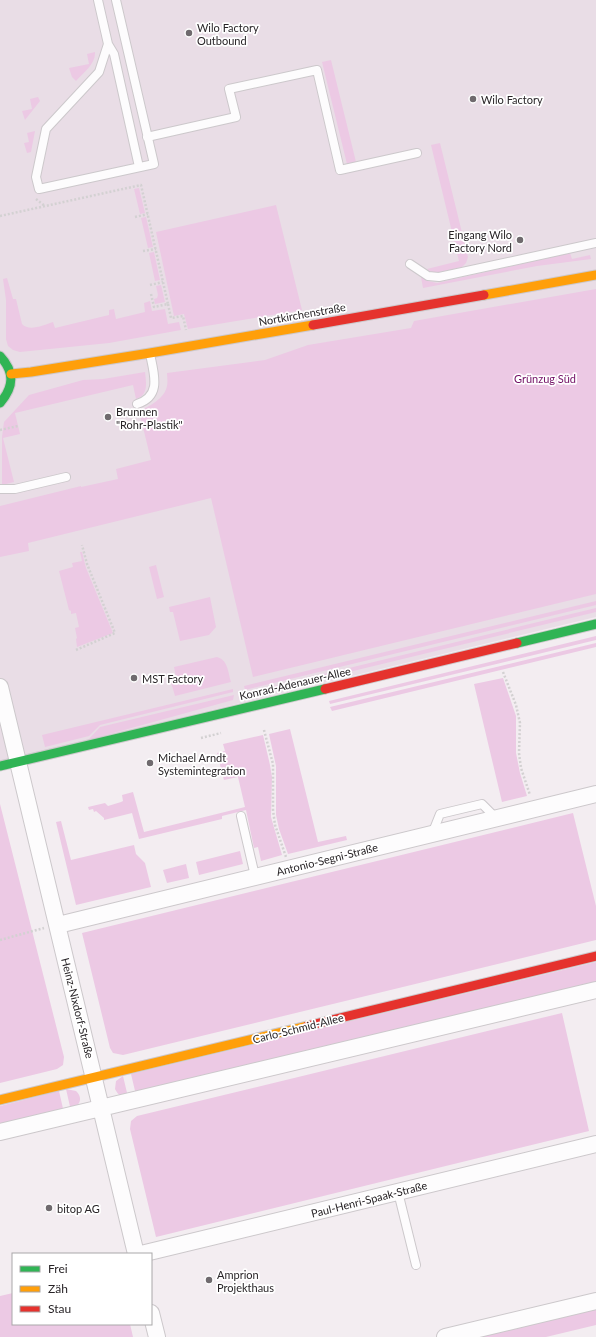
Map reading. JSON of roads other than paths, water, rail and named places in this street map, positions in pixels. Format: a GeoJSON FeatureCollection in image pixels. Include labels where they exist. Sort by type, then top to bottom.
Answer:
{"type":"FeatureCollection","features":[{"type":"Feature","properties":{"kind":"street","name":"Nortkirchenstraße"},"geometry":{"type":"LineString","coordinates":[[11,374],[150,353],[596,275]]}},
{"type":"Feature","properties":{"kind":"street"},"geometry":{"type":"LineString","coordinates":[[0,356],[8,365],[11,374],[9,391],[0,403]]}},
{"type":"Feature","properties":{"kind":"street","name":"Konrad-Adenauer-Allee"},"geometry":{"type":"LineString","coordinates":[[0,766],[596,624]]}},
{"type":"Feature","properties":{"kind":"street","name":"Heinz-Nixdorf-Straße"},"geometry":{"type":"LineString","coordinates":[[0,686],[136,1253]]}},
{"type":"Feature","properties":{"kind":"street","name":"Antonio-Segni-Straße"},"geometry":{"type":"LineString","coordinates":[[58,925],[596,794]]}},
{"type":"Feature","properties":{"kind":"street","name":"Carlo-Schmid-Allee"},"geometry":{"type":"LineString","coordinates":[[0,1100],[596,956]]}},
{"type":"Feature","properties":{"kind":"street"},"geometry":{"type":"LineString","coordinates":[[0,1132],[596,990]]}},
{"type":"Feature","properties":{"kind":"street","name":"Paul-Henri-Spaak-Straße"},"geometry":{"type":"LineString","coordinates":[[145,1253],[596,1144]]}},
{"type":"Feature","properties":{"kind":"street"},"geometry":{"type":"LineString","coordinates":[[445,1337],[596,1301]]}},
{"type":"Feature","properties":{"kind":"street"},"geometry":{"type":"LineString","coordinates":[[152,1317],[157,1337]]}},
{"type":"Feature","properties":{"kind":"lane"},"geometry":{"type":"LineString","coordinates":[[98,0],[108,44],[114,54],[139,167]]}},
{"type":"Feature","properties":{"kind":"lane"},"geometry":{"type":"LineString","coordinates":[[108,44],[100,72],[46,130],[36,177],[39,189],[154,164],[116,0]]}},
{"type":"Feature","properties":{"kind":"lane"},"geometry":{"type":"LineString","coordinates":[[147,137],[236,117],[229,89],[317,70],[340,170],[417,153]]}},
{"type":"Feature","properties":{"kind":"lane"},"geometry":{"type":"LineString","coordinates":[[410,264],[428,276],[440,277],[596,243]]}},
{"type":"Feature","properties":{"kind":"lane"},"geometry":{"type":"LineString","coordinates":[[138,404],[145,402],[153,391],[154,382],[150,353]]}},
{"type":"Feature","properties":{"kind":"lane"},"geometry":{"type":"LineString","coordinates":[[0,489],[15,489],[66,477]]}},
{"type":"Feature","properties":{"kind":"lane"},"geometry":{"type":"LineString","coordinates":[[241,816],[255,876]]}},
{"type":"Feature","properties":{"kind":"lane"},"geometry":{"type":"LineString","coordinates":[[398,1192],[416,1265]]}},
{"type":"Feature","properties":{"kind":"place","name":"Wilo Factory Outbound"},"geometry":{"type":"Point","coordinates":[189,33]}},
{"type":"Feature","properties":{"kind":"place","name":"Wilo Factory"},"geometry":{"type":"Point","coordinates":[473,99]}},
{"type":"Feature","properties":{"kind":"place","name":"Eingang Wilo Factory Nord"},"geometry":{"type":"Point","coordinates":[520,240]}},
{"type":"Feature","properties":{"kind":"place","name":"Brunnen \"Rohr-Plastik\""},"geometry":{"type":"Point","coordinates":[108,417]}},
{"type":"Feature","properties":{"kind":"place","name":"MST Factory"},"geometry":{"type":"Point","coordinates":[134,678]}},
{"type":"Feature","properties":{"kind":"place","name":"Michael Arndt Systemintegration"},"geometry":{"type":"Point","coordinates":[150,763]}},
{"type":"Feature","properties":{"kind":"place","name":"bitop AG"},"geometry":{"type":"Point","coordinates":[49,1208]}},
{"type":"Feature","properties":{"kind":"place","name":"Amprion Projekthaus"},"geometry":{"type":"Point","coordinates":[209,1280]}},
{"type":"Feature","properties":{"kind":"park label","name":"Grünzug Süd"},"geometry":{"type":"Point","coordinates":[545,378]}}]}
